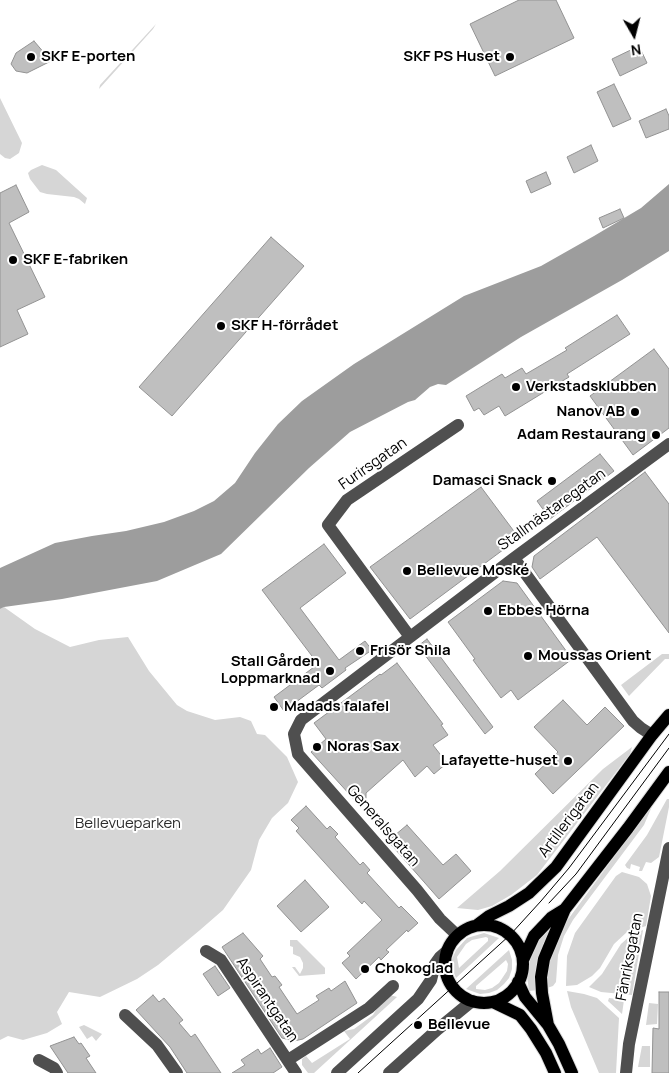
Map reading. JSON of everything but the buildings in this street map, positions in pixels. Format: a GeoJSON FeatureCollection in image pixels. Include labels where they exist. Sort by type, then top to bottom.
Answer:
{"type":"FeatureCollection","features":[{"type":"Feature","properties":{"kind":"main road","name":"Artillerigatan"},"geometry":{"type":"LineString","coordinates":[[457,935],[466,929],[477,926],[489,916],[529,893],[556,866],[652,735],[669,715]]}},
{"type":"Feature","properties":{"kind":"main road"},"geometry":{"type":"LineString","coordinates":[[548,1025],[541,977],[544,959],[565,909],[669,772]]}},
{"type":"Feature","properties":{"kind":"main road"},"geometry":{"type":"LineString","coordinates":[[457,935],[447,950],[444,967],[449,982],[460,995],[472,1001],[480,1003],[494,1002],[508,994],[518,982],[523,960],[534,936],[552,916],[565,909]]}},
{"type":"Feature","properties":{"kind":"main road"},"geometry":{"type":"LineString","coordinates":[[477,926],[490,925],[506,932],[517,943],[523,960]]}},
{"type":"Feature","properties":{"kind":"main road"},"geometry":{"type":"LineString","coordinates":[[518,982],[525,997],[548,1025],[572,1073]]}},
{"type":"Feature","properties":{"kind":"main road"},"geometry":{"type":"LineString","coordinates":[[494,1002],[520,1015],[546,1053],[555,1073]]}},
{"type":"Feature","properties":{"kind":"street","name":"Furirsgatan"},"geometry":{"type":"LineString","coordinates":[[410,637],[328,525],[347,500],[458,425]]}},
{"type":"Feature","properties":{"kind":"street","name":"Stallmästaregatan"},"geometry":{"type":"LineString","coordinates":[[294,734],[301,720],[514,558],[669,444]]}},
{"type":"Feature","properties":{"kind":"street"},"geometry":{"type":"LineString","coordinates":[[514,558],[633,720],[652,735]]}},
{"type":"Feature","properties":{"kind":"street","name":"Generalsgatan"},"geometry":{"type":"LineString","coordinates":[[294,734],[298,754],[440,919],[457,935]]}},
{"type":"Feature","properties":{"kind":"street","name":"Fänriksgatan"},"geometry":{"type":"LineString","coordinates":[[626,1073],[629,1044],[669,848]]}},
{"type":"Feature","properties":{"kind":"street"},"geometry":{"type":"LineString","coordinates":[[337,1073],[418,999],[431,980],[435,964],[447,950]]}},
{"type":"Feature","properties":{"kind":"street","name":"Aspirantgatan"},"geometry":{"type":"LineString","coordinates":[[206,951],[221,960],[296,1073]]}},
{"type":"Feature","properties":{"kind":"street"},"geometry":{"type":"LineString","coordinates":[[288,1060],[369,1008],[393,986]]}},
{"type":"Feature","properties":{"kind":"street"},"geometry":{"type":"LineString","coordinates":[[389,1073],[438,1028],[472,1001]]}},
{"type":"Feature","properties":{"kind":"street"},"geometry":{"type":"LineString","coordinates":[[125,1015],[157,1046],[177,1073]]}},
{"type":"Feature","properties":{"kind":"street"},"geometry":{"type":"LineString","coordinates":[[39,1060],[54,1068],[57,1073]]}},
{"type":"Feature","properties":{"kind":"green space"},"geometry":{"type":"Polygon","coordinates":[[[156,24],[153,29],[99,89],[100,85],[156,24]]]}},
{"type":"Feature","properties":{"kind":"green space"},"geometry":{"type":"Polygon","coordinates":[[[0,98],[22,143],[19,153],[10,159],[0,154],[0,98]]]}},
{"type":"Feature","properties":{"kind":"green space"},"geometry":{"type":"Polygon","coordinates":[[[42,165],[56,170],[87,198],[85,204],[74,197],[40,192],[30,179],[28,173],[42,165]]]}},
{"type":"Feature","properties":{"kind":"green space","name":"Bellevueparken"},"geometry":{"type":"Polygon","coordinates":[[[4,607],[35,629],[70,647],[99,640],[128,637],[149,671],[177,705],[187,711],[215,720],[240,717],[251,721],[257,734],[265,735],[287,757],[298,782],[288,803],[272,818],[259,840],[251,870],[223,910],[158,965],[137,979],[100,997],[69,992],[57,1012],[62,1024],[47,1033],[23,1040],[8,1036],[0,1040],[0,609],[4,607]]]}},
{"type":"Feature","properties":{"kind":"green space"},"geometry":{"type":"Polygon","coordinates":[[[662,654],[669,654],[669,659],[665,659],[629,696],[621,685],[662,654]]]}},
{"type":"Feature","properties":{"kind":"green space"},"geometry":{"type":"Polygon","coordinates":[[[632,747],[630,754],[537,875],[511,895],[492,906],[478,910],[457,908],[500,871],[603,769],[632,747]]]}},
{"type":"Feature","properties":{"kind":"green space"},"geometry":{"type":"Polygon","coordinates":[[[667,799],[669,799],[669,807],[659,857],[651,863],[646,862],[642,871],[639,871],[640,867],[631,864],[630,869],[627,868],[625,865],[647,835],[667,799]]]}},
{"type":"Feature","properties":{"kind":"green space"},"geometry":{"type":"Polygon","coordinates":[[[653,804],[644,825],[573,920],[564,936],[558,955],[556,982],[553,986],[547,988],[546,966],[558,933],[653,804]]]}},
{"type":"Feature","properties":{"kind":"green space"},"geometry":{"type":"Polygon","coordinates":[[[622,872],[639,877],[647,884],[651,896],[646,926],[627,932],[614,944],[600,968],[592,976],[577,985],[566,986],[567,956],[575,933],[616,876],[622,872]]]}},
{"type":"Feature","properties":{"kind":"green space"},"geometry":{"type":"Polygon","coordinates":[[[551,927],[540,954],[538,990],[529,991],[527,964],[538,939],[551,927]]]}},
{"type":"Feature","properties":{"kind":"green space"},"geometry":{"type":"Polygon","coordinates":[[[643,930],[632,995],[601,992],[589,987],[602,974],[621,944],[630,936],[643,930]]]}},
{"type":"Feature","properties":{"kind":"green space"},"geometry":{"type":"Polygon","coordinates":[[[484,933],[499,938],[456,978],[452,968],[452,959],[456,950],[467,938],[484,933]],[[488,938],[472,940],[466,944],[457,957],[459,968],[488,941],[488,938]]]}},
{"type":"Feature","properties":{"kind":"green space"},"geometry":{"type":"Polygon","coordinates":[[[290,940],[297,940],[325,968],[325,974],[299,976],[292,967],[295,967],[300,974],[303,963],[300,957],[293,954],[290,940]]]}},
{"type":"Feature","properties":{"kind":"green space"},"geometry":{"type":"Polygon","coordinates":[[[509,950],[512,969],[509,978],[504,984],[497,990],[489,993],[480,994],[466,989],[509,950]],[[506,960],[476,986],[476,989],[485,990],[499,983],[507,971],[508,964],[506,960]]]}},
{"type":"Feature","properties":{"kind":"green space"},"geometry":{"type":"Polygon","coordinates":[[[567,991],[597,998],[619,1018],[616,1073],[599,1073],[571,1007],[567,991]]]}},
{"type":"Feature","properties":{"kind":"green space"},"geometry":{"type":"Polygon","coordinates":[[[390,995],[397,997],[314,1073],[308,1073],[302,1065],[302,1059],[306,1056],[312,1063],[350,1039],[344,1031],[354,1029],[373,1015],[381,1002],[390,995]]]}},
{"type":"Feature","properties":{"kind":"green space"},"geometry":{"type":"Polygon","coordinates":[[[609,998],[624,1000],[622,1014],[608,1001],[609,998]]]}},
{"type":"Feature","properties":{"kind":"green space"},"geometry":{"type":"Polygon","coordinates":[[[649,1003],[658,1004],[657,1024],[646,1025],[649,1003]]]}},
{"type":"Feature","properties":{"kind":"green space"},"geometry":{"type":"Polygon","coordinates":[[[84,1025],[102,1034],[96,1041],[92,1036],[87,1039],[79,1027],[84,1025]]]}},
{"type":"Feature","properties":{"kind":"green space"},"geometry":{"type":"Polygon","coordinates":[[[642,1046],[650,1046],[650,1067],[638,1067],[642,1046]]]}},
{"type":"Feature","properties":{"kind":"shaded area"},"geometry":{"type":"Polygon","coordinates":[[[669,184],[669,251],[521,337],[446,385],[438,384],[430,387],[415,400],[350,432],[309,468],[221,554],[157,581],[0,609],[0,568],[55,543],[126,531],[164,522],[214,501],[235,483],[255,453],[278,424],[302,401],[354,364],[464,296],[541,266],[594,236],[641,208],[669,184]]]}},
{"type":"Feature","properties":{"kind":"tram line"},"geometry":{"type":"LineString","coordinates":[[358,1073],[510,935],[569,868],[669,734]]}},
{"type":"Feature","properties":{"kind":"tram line"},"geometry":{"type":"LineString","coordinates":[[549,903],[576,874],[669,748]]}},
{"type":"Feature","properties":{"kind":"place","name":"SKF E-porten"},"geometry":{"type":"Point","coordinates":[31,57]}},
{"type":"Feature","properties":{"kind":"place","name":"SKF PS Huset"},"geometry":{"type":"Point","coordinates":[510,57]}},
{"type":"Feature","properties":{"kind":"place","name":"SKF E-fabriken"},"geometry":{"type":"Point","coordinates":[13,260]}},
{"type":"Feature","properties":{"kind":"place","name":"SKF H-förrådet"},"geometry":{"type":"Point","coordinates":[221,326]}},
{"type":"Feature","properties":{"kind":"place","name":"Verkstadsklubben"},"geometry":{"type":"Point","coordinates":[516,387]}},
{"type":"Feature","properties":{"kind":"place","name":"Nanov AB"},"geometry":{"type":"Point","coordinates":[635,412]}},
{"type":"Feature","properties":{"kind":"place","name":"Adam Restaurang"},"geometry":{"type":"Point","coordinates":[656,435]}},
{"type":"Feature","properties":{"kind":"place","name":"Damasci Snack"},"geometry":{"type":"Point","coordinates":[552,481]}},
{"type":"Feature","properties":{"kind":"place","name":"Bellevue Moské"},"geometry":{"type":"Point","coordinates":[407,571]}},
{"type":"Feature","properties":{"kind":"place","name":"Ebbes Hörna"},"geometry":{"type":"Point","coordinates":[488,611]}},
{"type":"Feature","properties":{"kind":"place","name":"Frisör Shila"},"geometry":{"type":"Point","coordinates":[360,651]}},
{"type":"Feature","properties":{"kind":"place","name":"Moussas Orient"},"geometry":{"type":"Point","coordinates":[528,656]}},
{"type":"Feature","properties":{"kind":"place","name":"Stall Gården Loppmarknad"},"geometry":{"type":"Point","coordinates":[330,671]}},
{"type":"Feature","properties":{"kind":"place","name":"Madads falafel"},"geometry":{"type":"Point","coordinates":[274,707]}},
{"type":"Feature","properties":{"kind":"place","name":"Noras Sax"},"geometry":{"type":"Point","coordinates":[317,747]}},
{"type":"Feature","properties":{"kind":"place","name":"Lafayette-huset"},"geometry":{"type":"Point","coordinates":[568,761]}},
{"type":"Feature","properties":{"kind":"place","name":"Chokoglad"},"geometry":{"type":"Point","coordinates":[365,969]}},
{"type":"Feature","properties":{"kind":"place","name":"Bellevue"},"geometry":{"type":"Point","coordinates":[418,1025]}}]}
